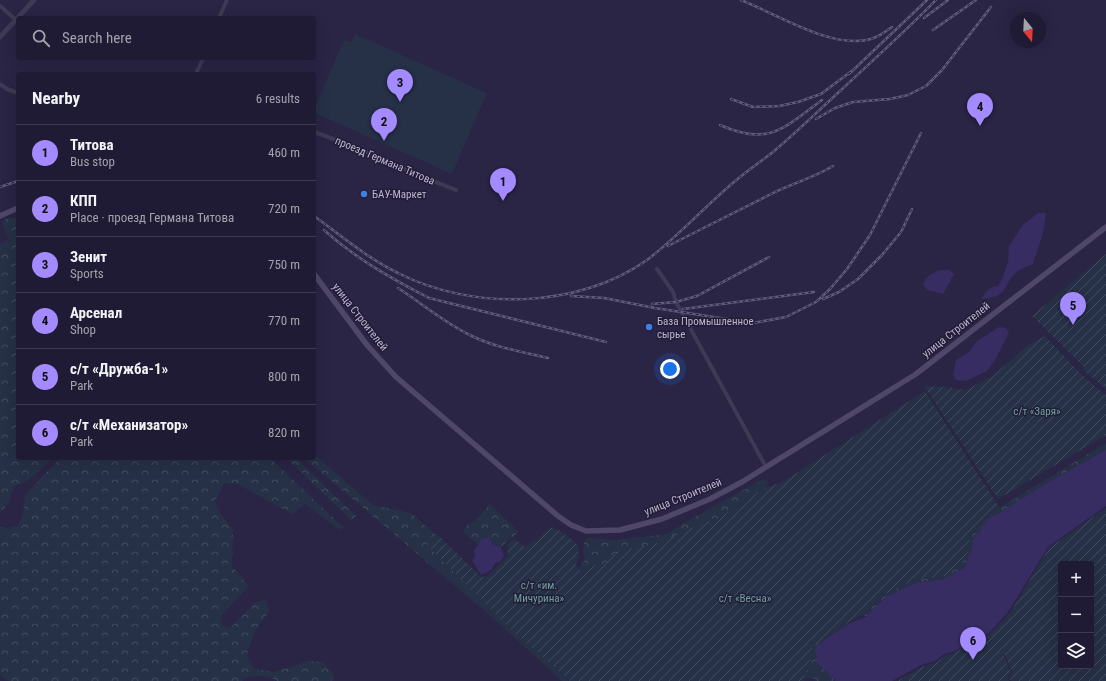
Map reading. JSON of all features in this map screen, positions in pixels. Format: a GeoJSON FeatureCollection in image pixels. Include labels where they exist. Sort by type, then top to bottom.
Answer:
{"type":"FeatureCollection","features":[{"type":"Feature","properties":{"kind":"main road"},"geometry":{"type":"LineString","coordinates":[[0,216],[16,209]]}},
{"type":"Feature","properties":{"kind":"main road","name":"улица Строителей"},"geometry":{"type":"LineString","coordinates":[[316,277],[367,345],[396,377],[552,511],[571,525],[586,531],[620,530],[662,519],[710,499],[742,482],[916,374],[1106,227]]}},
{"type":"Feature","properties":{"kind":"street"},"geometry":{"type":"LineString","coordinates":[[18,16],[34,0]]}},
{"type":"Feature","properties":{"kind":"street"},"geometry":{"type":"LineString","coordinates":[[220,16],[227,0]]}},
{"type":"Feature","properties":{"kind":"street"},"geometry":{"type":"LineString","coordinates":[[0,6],[15,19],[0,37]]}},
{"type":"Feature","properties":{"kind":"street"},"geometry":{"type":"LineString","coordinates":[[197,72],[202,60]]}},
{"type":"Feature","properties":{"kind":"street"},"geometry":{"type":"LineString","coordinates":[[0,84],[16,93]]}},
{"type":"Feature","properties":{"kind":"street","name":"проезд Германа Титова"},"geometry":{"type":"LineString","coordinates":[[316,133],[343,142],[456,190]]}},
{"type":"Feature","properties":{"kind":"street"},"geometry":{"type":"LineString","coordinates":[[657,269],[674,292],[678,305],[766,467]]}},
{"type":"Feature","properties":{"kind":"green space"},"geometry":{"type":"Polygon","coordinates":[[[355,34],[487,93],[452,174],[316,114],[316,104],[344,40],[351,43],[355,34]]]}},
{"type":"Feature","properties":{"kind":"green space"},"geometry":{"type":"Polygon","coordinates":[[[7,218],[16,218],[16,460],[50,460],[30,478],[14,486],[9,502],[0,513],[0,244],[9,239],[2,222],[7,218]]]}},
{"type":"Feature","properties":{"kind":"green space"},"geometry":{"type":"Polygon","coordinates":[[[1106,254],[1106,389],[1083,370],[1084,367],[1032,316],[1106,254]]]}},
{"type":"Feature","properties":{"kind":"green space","name":"с/т «Заря»"},"geometry":{"type":"Polygon","coordinates":[[[1045,336],[1083,376],[1106,395],[1106,435],[998,499],[924,386],[966,390],[994,375],[1029,344],[1045,336]]]}},
{"type":"Feature","properties":{"kind":"green space","name":"с/т «Весна»"},"geometry":{"type":"Polygon","coordinates":[[[925,391],[999,507],[979,524],[970,539],[969,549],[961,566],[944,576],[914,580],[885,594],[864,614],[847,623],[812,647],[810,666],[801,681],[570,681],[502,621],[427,545],[437,534],[481,577],[487,576],[508,556],[507,544],[514,538],[525,547],[534,540],[536,541],[548,529],[555,528],[578,545],[579,558],[576,564],[581,573],[594,565],[605,564],[619,551],[658,543],[707,521],[715,521],[766,487],[781,483],[925,391]]]}},
{"type":"Feature","properties":{"kind":"green space"},"geometry":{"type":"Polygon","coordinates":[[[1106,443],[1106,450],[1050,481],[989,518],[973,539],[972,549],[964,568],[944,579],[916,583],[887,596],[866,617],[864,615],[885,594],[914,580],[944,576],[969,549],[970,539],[979,524],[989,514],[1106,443]]]}},
{"type":"Feature","properties":{"kind":"green space"},"geometry":{"type":"Polygon","coordinates":[[[316,456],[373,505],[411,513],[483,581],[490,605],[569,681],[562,681],[486,612],[306,460],[316,460],[316,456]]]}},
{"type":"Feature","properties":{"kind":"green space"},"geometry":{"type":"Polygon","coordinates":[[[58,460],[272,460],[343,527],[339,530],[305,504],[292,514],[238,484],[224,483],[215,502],[221,514],[233,530],[232,566],[249,586],[220,617],[222,625],[230,628],[257,601],[266,600],[269,612],[255,631],[247,654],[253,668],[274,672],[308,661],[323,662],[334,675],[332,681],[277,681],[269,677],[260,676],[243,678],[243,681],[8,681],[0,675],[0,527],[8,528],[18,526],[23,514],[25,495],[58,460]]]}},
{"type":"Feature","properties":{"kind":"green space"},"geometry":{"type":"Polygon","coordinates":[[[288,460],[298,460],[356,516],[351,520],[288,460]]]}},
{"type":"Feature","properties":{"kind":"green space"},"geometry":{"type":"Polygon","coordinates":[[[763,479],[769,482],[766,487],[715,521],[707,521],[614,580],[594,565],[581,573],[578,568],[585,560],[583,546],[587,538],[617,540],[666,534],[763,479]]]}},
{"type":"Feature","properties":{"kind":"green space"},"geometry":{"type":"Polygon","coordinates":[[[490,504],[519,532],[501,547],[493,545],[489,537],[482,539],[478,545],[463,532],[468,524],[475,521],[490,504]]]}},
{"type":"Feature","properties":{"kind":"green space"},"geometry":{"type":"Polygon","coordinates":[[[1106,508],[1106,681],[1011,681],[1009,677],[1013,673],[1003,654],[1011,673],[1008,677],[1009,681],[897,681],[921,667],[936,663],[945,656],[956,652],[990,634],[1009,614],[1049,548],[1106,508]]]}},
{"type":"Feature","properties":{"kind":"green space"},"geometry":{"type":"Polygon","coordinates":[[[847,623],[850,623],[829,637],[830,675],[836,681],[815,681],[816,679],[805,678],[804,681],[801,681],[810,666],[812,647],[847,623]]]}},
{"type":"Feature","properties":{"kind":"shaded area"},"geometry":{"type":"Polygon","coordinates":[[[1038,213],[1046,213],[1043,233],[1033,264],[1018,271],[997,296],[982,299],[988,290],[992,287],[998,286],[1003,277],[1008,262],[1009,246],[1022,226],[1038,213]]]}},
{"type":"Feature","properties":{"kind":"shaded area"},"geometry":{"type":"Polygon","coordinates":[[[941,270],[949,270],[954,274],[943,294],[927,290],[923,284],[926,278],[932,273],[941,270]]]}},
{"type":"Feature","properties":{"kind":"shaded area"},"geometry":{"type":"Polygon","coordinates":[[[999,327],[1006,328],[1009,333],[995,360],[987,371],[966,381],[956,380],[953,375],[956,360],[969,352],[977,341],[999,327]]]}},
{"type":"Feature","properties":{"kind":"shaded area"},"geometry":{"type":"Polygon","coordinates":[[[1106,450],[1106,506],[1048,547],[1008,612],[989,633],[955,651],[944,654],[935,661],[921,665],[892,681],[836,681],[817,663],[815,647],[850,623],[866,617],[887,596],[916,583],[944,579],[964,568],[972,549],[973,539],[986,521],[993,515],[999,513],[1050,481],[1106,450]]]}},
{"type":"Feature","properties":{"kind":"shaded area"},"geometry":{"type":"Polygon","coordinates":[[[489,537],[493,545],[501,547],[504,556],[500,562],[496,562],[491,570],[481,575],[472,560],[475,557],[474,550],[482,539],[489,537]]]}},
{"type":"Feature","properties":{"kind":"railway"},"geometry":{"type":"LineString","coordinates":[[741,0],[805,29],[839,40],[856,41],[871,39],[879,36],[892,27]]}},
{"type":"Feature","properties":{"kind":"railway"},"geometry":{"type":"LineString","coordinates":[[849,74],[927,0]]}},
{"type":"Feature","properties":{"kind":"railway"},"geometry":{"type":"LineString","coordinates":[[316,217],[365,254],[398,273],[427,285],[458,294],[491,299],[524,299],[557,296],[589,288],[620,276],[647,260],[658,251],[734,182],[790,137],[936,0]]}},
{"type":"Feature","properties":{"kind":"railway"},"geometry":{"type":"LineString","coordinates":[[924,18],[948,0]]}},
{"type":"Feature","properties":{"kind":"railway"},"geometry":{"type":"LineString","coordinates":[[933,30],[976,0]]}},
{"type":"Feature","properties":{"kind":"railway"},"geometry":{"type":"LineString","coordinates":[[816,119],[835,108],[853,102],[890,99],[908,95],[926,86],[942,70],[991,7]]}},
{"type":"Feature","properties":{"kind":"railway"},"geometry":{"type":"LineString","coordinates":[[731,99],[753,107],[779,106],[798,102],[821,94],[853,70]]}},
{"type":"Feature","properties":{"kind":"railway"},"geometry":{"type":"LineString","coordinates":[[720,125],[751,134],[764,134],[786,126],[822,100]]}},
{"type":"Feature","properties":{"kind":"railway"},"geometry":{"type":"LineString","coordinates":[[571,296],[604,298],[655,308],[753,323],[786,317],[816,302],[830,289],[847,269],[870,235],[921,133]]}},
{"type":"Feature","properties":{"kind":"railway"},"geometry":{"type":"LineString","coordinates":[[668,246],[775,192],[833,166]]}},
{"type":"Feature","properties":{"kind":"railway"},"geometry":{"type":"LineString","coordinates":[[0,187],[16,182]]}},
{"type":"Feature","properties":{"kind":"railway"},"geometry":{"type":"LineString","coordinates":[[823,299],[839,292],[858,279],[882,255],[901,232],[912,209]]}},
{"type":"Feature","properties":{"kind":"railway"},"geometry":{"type":"LineString","coordinates":[[324,230],[348,250],[374,267],[429,298],[606,342]]}},
{"type":"Feature","properties":{"kind":"railway"},"geometry":{"type":"LineString","coordinates":[[652,304],[676,302],[697,296],[769,257]]}},
{"type":"Feature","properties":{"kind":"railway"},"geometry":{"type":"LineString","coordinates":[[398,288],[445,320],[474,337],[501,347],[548,358]]}},
{"type":"Feature","properties":{"kind":"railway"},"geometry":{"type":"LineString","coordinates":[[683,309],[814,292]]}},
{"type":"Feature","properties":{"kind":"place","name":"Зенит"},"geometry":{"type":"Point","coordinates":[400,102]}},
{"type":"Feature","properties":{"kind":"place","name":"Арсенал"},"geometry":{"type":"Point","coordinates":[980,126]}},
{"type":"Feature","properties":{"kind":"place","name":"КПП"},"geometry":{"type":"Point","coordinates":[384,141]}},
{"type":"Feature","properties":{"kind":"place","name":"БАУ-Маркет"},"geometry":{"type":"Point","coordinates":[364,194]}},
{"type":"Feature","properties":{"kind":"place","name":"Титова"},"geometry":{"type":"Point","coordinates":[503,201]}},
{"type":"Feature","properties":{"kind":"place","name":"с/т «Дружба-1»"},"geometry":{"type":"Point","coordinates":[1073,325]}},
{"type":"Feature","properties":{"kind":"place","name":"База Промышленное сырье"},"geometry":{"type":"Point","coordinates":[649,327]}},
{"type":"Feature","properties":{"kind":"place","name":"с/т «Механизатор»"},"geometry":{"type":"Point","coordinates":[973,660]}},
{"type":"Feature","properties":{"kind":"park label","name":"с/т «им. Мичурина»"},"geometry":{"type":"Point","coordinates":[539,591]}}]}
